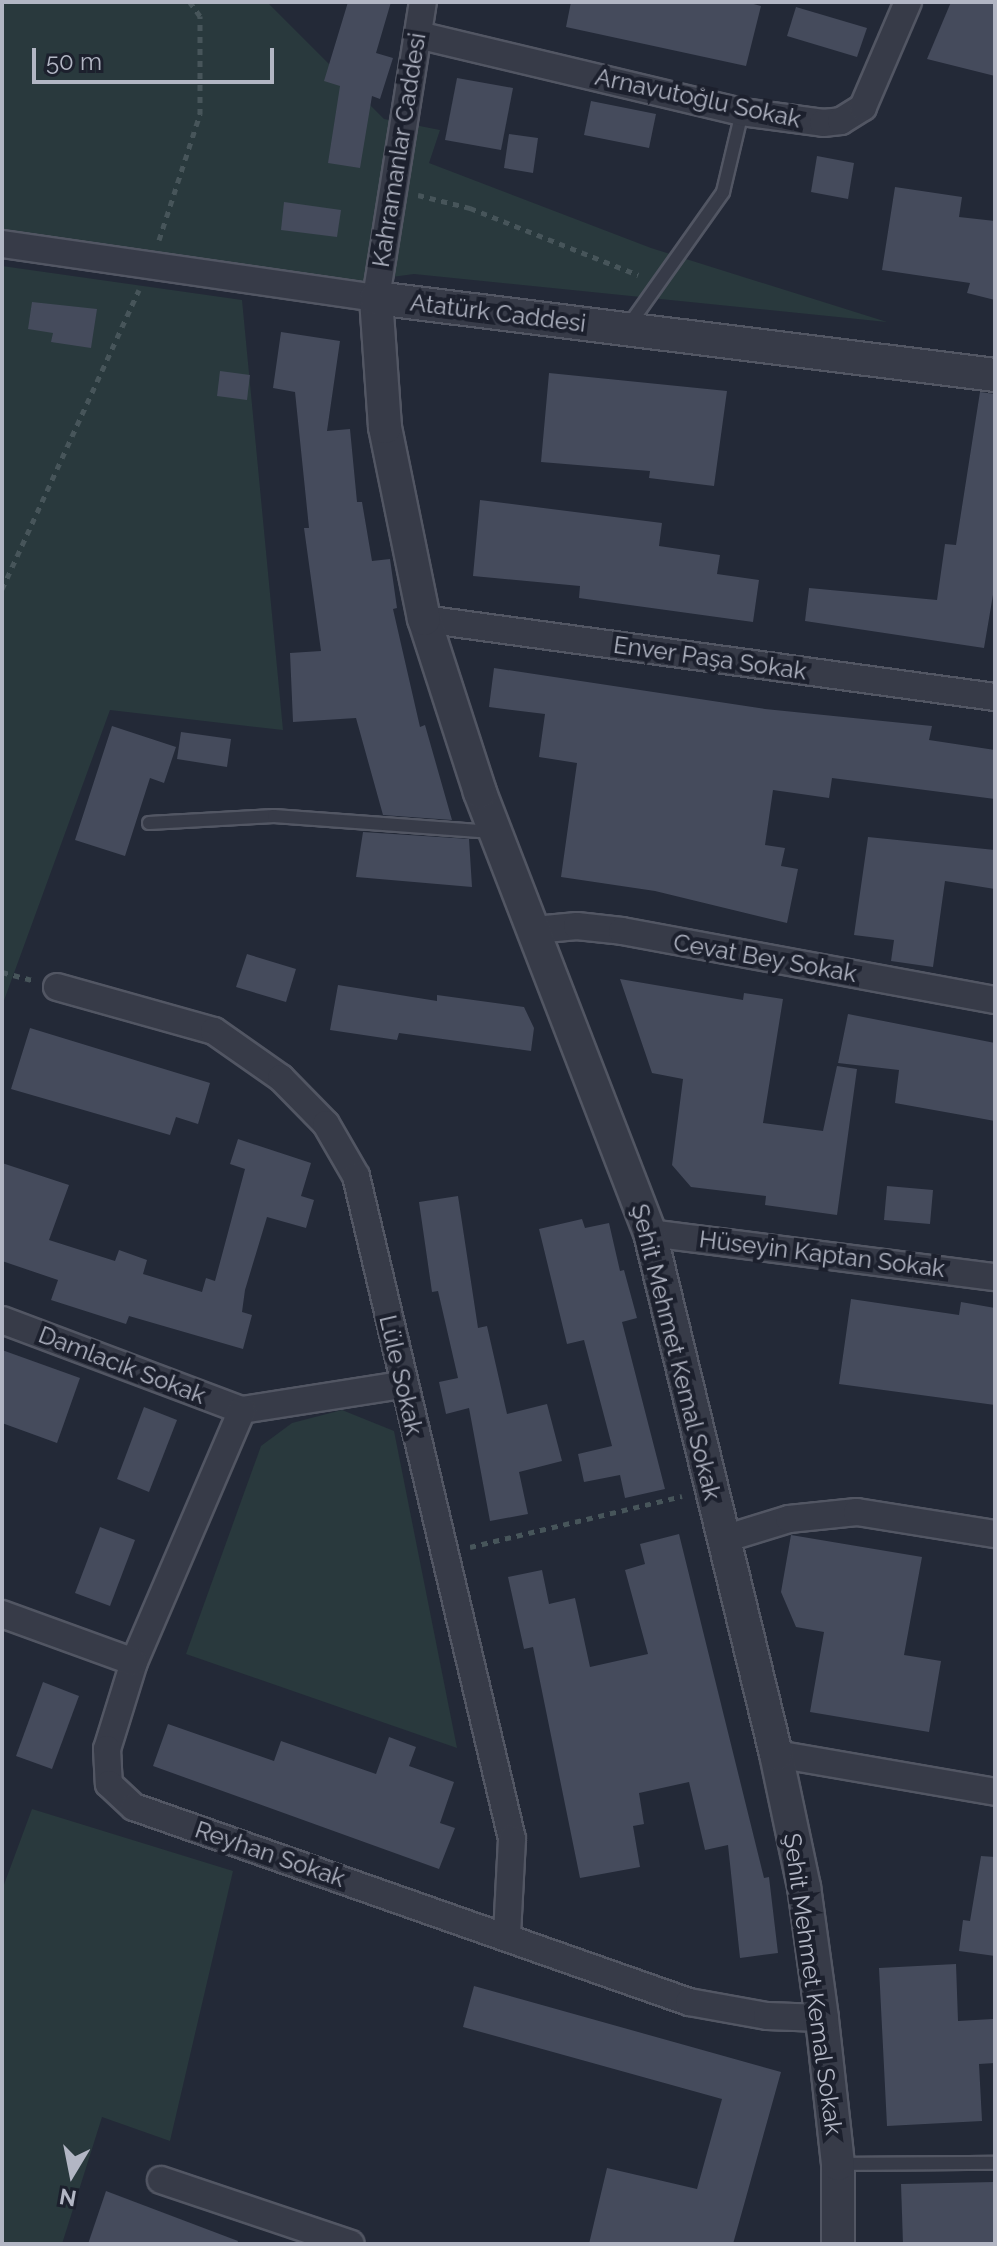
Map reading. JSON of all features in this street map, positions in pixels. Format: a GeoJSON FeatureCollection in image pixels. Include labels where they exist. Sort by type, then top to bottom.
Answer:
{"type":"FeatureCollection","features":[{"type":"Feature","properties":{"kind":"street","name":"Kahramanlar Caddesi"},"geometry":{"type":"LineString","coordinates":[[376,298],[391,188],[423,2]]}},
{"type":"Feature","properties":{"kind":"street","name":"Arnavutoğlu Sokak"},"geometry":{"type":"LineString","coordinates":[[418,35],[742,112],[823,123],[853,116],[872,95],[908,2]]}},
{"type":"Feature","properties":{"kind":"street","name":"Atatürk Caddesi"},"geometry":{"type":"LineString","coordinates":[[2,244],[376,298],[995,375]]}},
{"type":"Feature","properties":{"kind":"street","name":"Şehit Mehmet Kemal Sokak"},"geometry":{"type":"LineString","coordinates":[[376,298],[385,427],[424,619],[496,832],[650,1233],[776,1754],[804,1887],[822,2018],[838,2164],[838,2244]]}},
{"type":"Feature","properties":{"kind":"street","name":"Enver Paşa Sokak"},"geometry":{"type":"LineString","coordinates":[[424,619],[995,697]]}},
{"type":"Feature","properties":{"kind":"street","name":"Cevat Bey Sokak"},"geometry":{"type":"LineString","coordinates":[[535,930],[577,926],[622,931],[995,1000]]}},
{"type":"Feature","properties":{"kind":"street","name":"Lüle Sokak"},"geometry":{"type":"LineString","coordinates":[[57,987],[214,1031],[281,1078],[326,1124],[356,1176],[402,1385],[446,1553],[512,1839],[507,1936]]}},
{"type":"Feature","properties":{"kind":"street","name":"Hüseyin Kaptan Sokak"},"geometry":{"type":"LineString","coordinates":[[650,1233],[995,1277]]}},
{"type":"Feature","properties":{"kind":"street","name":"Damlacık Sokak"},"geometry":{"type":"LineString","coordinates":[[2,1320],[242,1410]]}},
{"type":"Feature","properties":{"kind":"street"},"geometry":{"type":"LineString","coordinates":[[242,1410],[402,1385]]}},
{"type":"Feature","properties":{"kind":"street","name":"Reyhan Sokak"},"geometry":{"type":"LineString","coordinates":[[242,1410],[134,1662],[107,1749],[109,1784],[134,1807],[689,2002],[767,2016],[822,2018]]}},
{"type":"Feature","properties":{"kind":"street"},"geometry":{"type":"LineString","coordinates":[[724,1539],[789,1519],[857,1512],[995,1534]]}},
{"type":"Feature","properties":{"kind":"street"},"geometry":{"type":"LineString","coordinates":[[2,1614],[134,1662]]}},
{"type":"Feature","properties":{"kind":"street"},"geometry":{"type":"LineString","coordinates":[[776,1754],[995,1792]]}},
{"type":"Feature","properties":{"kind":"street"},"geometry":{"type":"LineString","coordinates":[[161,2180],[351,2244]]}},
{"type":"Feature","properties":{"kind":"lane"},"geometry":{"type":"LineString","coordinates":[[625,329],[661,285],[723,192],[742,112]]}},
{"type":"Feature","properties":{"kind":"lane"},"geometry":{"type":"LineString","coordinates":[[149,823],[274,816],[496,832]]}},
{"type":"Feature","properties":{"kind":"lane"},"geometry":{"type":"LineString","coordinates":[[838,2164],[995,2163]]}},
{"type":"Feature","properties":{"kind":"path"},"geometry":{"type":"LineString","coordinates":[[2,589],[150,265],[200,114],[200,16],[190,2]]}},
{"type":"Feature","properties":{"kind":"path"},"geometry":{"type":"LineString","coordinates":[[391,188],[470,208],[661,285]]}},
{"type":"Feature","properties":{"kind":"path"},"geometry":{"type":"LineString","coordinates":[[446,1553],[710,1489]]}},
{"type":"Feature","properties":{"kind":"shaded area"},"geometry":{"type":"Polygon","coordinates":[[[2,2],[267,2],[384,119],[440,130],[429,163],[651,248],[887,322],[414,274],[362,281],[2,229],[2,2]]]}},
{"type":"Feature","properties":{"kind":"shaded area"},"geometry":{"type":"Polygon","coordinates":[[[2,266],[242,300],[283,730],[110,710],[2,1006],[2,266]]]}},
{"type":"Feature","properties":{"kind":"shaded area"},"geometry":{"type":"Polygon","coordinates":[[[342,1410],[394,1431],[457,1748],[186,1654],[261,1446],[292,1423],[342,1410]]]}},
{"type":"Feature","properties":{"kind":"shaded area"},"geometry":{"type":"Polygon","coordinates":[[[32,1809],[233,1871],[170,2141],[102,2117],[62,2244],[2,2244],[2,1890],[32,1809]]]}},
{"type":"Feature","properties":{"kind":"building"},"geometry":{"type":"Polygon","coordinates":[[[348,2],[391,2],[376,53],[393,58],[380,99],[372,96],[360,168],[328,163],[340,86],[324,81],[348,2]]]}},
{"type":"Feature","properties":{"kind":"building"},"geometry":{"type":"Polygon","coordinates":[[[571,2],[746,2],[761,6],[746,66],[566,27],[571,2]]]}},
{"type":"Feature","properties":{"kind":"building"},"geometry":{"type":"Polygon","coordinates":[[[951,2],[995,2],[995,76],[927,59],[951,2]]]}},
{"type":"Feature","properties":{"kind":"building"},"geometry":{"type":"Polygon","coordinates":[[[796,7],[867,28],[857,57],[787,36],[796,7]]]}},
{"type":"Feature","properties":{"kind":"building"},"geometry":{"type":"Polygon","coordinates":[[[457,78],[513,88],[501,150],[445,140],[457,78]]]}},
{"type":"Feature","properties":{"kind":"building"},"geometry":{"type":"Polygon","coordinates":[[[591,101],[656,114],[649,148],[584,135],[591,101]]]}},
{"type":"Feature","properties":{"kind":"building"},"geometry":{"type":"Polygon","coordinates":[[[509,134],[538,138],[533,173],[504,168],[509,134]]]}},
{"type":"Feature","properties":{"kind":"building"},"geometry":{"type":"Polygon","coordinates":[[[817,156],[854,163],[848,199],[811,192],[817,156]]]}},
{"type":"Feature","properties":{"kind":"building"},"geometry":{"type":"Polygon","coordinates":[[[895,187],[962,197],[959,217],[995,221],[995,300],[967,293],[970,283],[882,270],[895,187]]]}},
{"type":"Feature","properties":{"kind":"building"},"geometry":{"type":"Polygon","coordinates":[[[284,202],[341,210],[337,237],[281,230],[284,202]]]}},
{"type":"Feature","properties":{"kind":"building"},"geometry":{"type":"Polygon","coordinates":[[[32,302],[97,309],[91,348],[51,342],[53,333],[28,329],[32,302]]]}},
{"type":"Feature","properties":{"kind":"building"},"geometry":{"type":"Polygon","coordinates":[[[281,332],[340,341],[327,431],[350,429],[357,502],[362,502],[372,561],[390,559],[397,608],[393,609],[420,727],[425,725],[452,820],[383,815],[356,718],[293,722],[290,653],[321,651],[304,528],[309,528],[295,392],[273,388],[281,332]]]}},
{"type":"Feature","properties":{"kind":"building"},"geometry":{"type":"Polygon","coordinates":[[[220,371],[250,375],[247,400],[217,396],[220,371]]]}},
{"type":"Feature","properties":{"kind":"building"},"geometry":{"type":"Polygon","coordinates":[[[549,373],[727,391],[714,486],[649,478],[650,471],[541,462],[549,373]]]}},
{"type":"Feature","properties":{"kind":"building"},"geometry":{"type":"Polygon","coordinates":[[[980,392],[995,394],[995,583],[984,648],[805,621],[809,588],[937,600],[945,544],[956,545],[980,392]]]}},
{"type":"Feature","properties":{"kind":"building"},"geometry":{"type":"Polygon","coordinates":[[[480,500],[662,523],[659,546],[720,555],[717,574],[759,580],[753,622],[579,598],[580,586],[473,576],[480,500]]]}},
{"type":"Feature","properties":{"kind":"building"},"geometry":{"type":"Polygon","coordinates":[[[494,668],[765,709],[932,726],[929,740],[995,750],[995,799],[832,778],[829,798],[773,790],[765,845],[785,848],[781,866],[798,869],[787,923],[655,891],[561,877],[577,763],[539,757],[545,714],[489,707],[494,668]]]}},
{"type":"Feature","properties":{"kind":"building"},"geometry":{"type":"Polygon","coordinates":[[[112,726],[176,747],[164,783],[150,778],[125,856],[75,840],[112,726]]]}},
{"type":"Feature","properties":{"kind":"building"},"geometry":{"type":"Polygon","coordinates":[[[181,732],[231,739],[227,767],[177,759],[181,732]]]}},
{"type":"Feature","properties":{"kind":"building"},"geometry":{"type":"Polygon","coordinates":[[[363,832],[469,839],[472,887],[356,877],[363,832]]]}},
{"type":"Feature","properties":{"kind":"building"},"geometry":{"type":"Polygon","coordinates":[[[868,837],[995,850],[995,889],[945,881],[933,967],[891,961],[894,940],[854,935],[868,837]]]}},
{"type":"Feature","properties":{"kind":"building"},"geometry":{"type":"Polygon","coordinates":[[[247,954],[296,969],[286,1002],[236,987],[247,954]]]}},
{"type":"Feature","properties":{"kind":"building"},"geometry":{"type":"Polygon","coordinates":[[[620,979],[743,1000],[744,993],[783,999],[763,1123],[823,1131],[837,1066],[857,1069],[837,1215],[765,1205],[766,1196],[691,1187],[672,1165],[683,1079],[652,1073],[620,979]]]}},
{"type":"Feature","properties":{"kind":"building"},"geometry":{"type":"Polygon","coordinates":[[[338,985],[437,1001],[437,995],[524,1007],[534,1028],[531,1051],[399,1033],[397,1040],[330,1030],[338,985]]]}},
{"type":"Feature","properties":{"kind":"building"},"geometry":{"type":"Polygon","coordinates":[[[848,1014],[995,1043],[995,1121],[895,1103],[899,1070],[838,1063],[848,1014]]]}},
{"type":"Feature","properties":{"kind":"building"},"geometry":{"type":"Polygon","coordinates":[[[30,1028],[210,1083],[198,1124],[176,1117],[170,1135],[11,1089],[30,1028]]]}},
{"type":"Feature","properties":{"kind":"building"},"geometry":{"type":"Polygon","coordinates":[[[238,1139],[311,1163],[301,1196],[314,1200],[306,1228],[267,1217],[245,1290],[242,1312],[252,1315],[243,1349],[129,1316],[126,1324],[51,1300],[58,1280],[2,1261],[2,1163],[69,1185],[49,1240],[115,1261],[119,1250],[147,1260],[143,1274],[202,1292],[206,1278],[215,1281],[245,1169],[230,1164],[238,1139]]]}},
{"type":"Feature","properties":{"kind":"building"},"geometry":{"type":"Polygon","coordinates":[[[887,1186],[933,1190],[930,1224],[884,1220],[887,1186]]]}},
{"type":"Feature","properties":{"kind":"building"},"geometry":{"type":"Polygon","coordinates":[[[458,1196],[478,1328],[487,1326],[507,1414],[547,1404],[562,1461],[519,1472],[528,1514],[490,1521],[469,1408],[446,1414],[439,1382],[458,1378],[438,1291],[432,1292],[419,1202],[458,1196]]]}},
{"type":"Feature","properties":{"kind":"building"},"geometry":{"type":"Polygon","coordinates":[[[582,1219],[585,1228],[609,1223],[620,1271],[624,1270],[637,1318],[622,1322],[665,1489],[625,1498],[620,1475],[584,1482],[578,1454],[612,1446],[584,1340],[567,1344],[539,1229],[582,1219]]]}},
{"type":"Feature","properties":{"kind":"building"},"geometry":{"type":"Polygon","coordinates":[[[851,1299],[959,1315],[961,1302],[995,1308],[995,1405],[839,1384],[851,1299]]]}},
{"type":"Feature","properties":{"kind":"building"},"geometry":{"type":"Polygon","coordinates":[[[2,1350],[80,1378],[57,1443],[2,1423],[2,1350]]]}},
{"type":"Feature","properties":{"kind":"building"},"geometry":{"type":"Polygon","coordinates":[[[144,1407],[177,1420],[149,1492],[117,1479],[144,1407]]]}},
{"type":"Feature","properties":{"kind":"building"},"geometry":{"type":"Polygon","coordinates":[[[100,1527],[135,1540],[110,1606],[75,1593],[100,1527]]]}},
{"type":"Feature","properties":{"kind":"building"},"geometry":{"type":"Polygon","coordinates":[[[679,1534],[764,1878],[769,1877],[778,1953],[740,1958],[728,1845],[705,1850],[689,1782],[639,1793],[644,1824],[633,1826],[640,1867],[580,1878],[533,1647],[524,1649],[508,1577],[542,1570],[549,1604],[575,1598],[590,1667],[648,1654],[625,1570],[645,1564],[640,1544],[679,1534]]]}},
{"type":"Feature","properties":{"kind":"building"},"geometry":{"type":"Polygon","coordinates":[[[791,1535],[922,1557],[904,1655],[941,1661],[929,1732],[810,1712],[824,1632],[796,1627],[781,1592],[791,1535]]]}},
{"type":"Feature","properties":{"kind":"building"},"geometry":{"type":"Polygon","coordinates":[[[43,1682],[79,1696],[52,1769],[16,1756],[43,1682]]]}},
{"type":"Feature","properties":{"kind":"building"},"geometry":{"type":"Polygon","coordinates":[[[168,1724],[274,1761],[281,1741],[376,1774],[389,1737],[416,1747],[409,1766],[454,1782],[440,1823],[455,1828],[439,1869],[153,1766],[168,1724]]]}},
{"type":"Feature","properties":{"kind":"building"},"geometry":{"type":"Polygon","coordinates":[[[981,1856],[995,1857],[995,1956],[959,1951],[963,1920],[970,1921],[981,1856]]]}},
{"type":"Feature","properties":{"kind":"building"},"geometry":{"type":"Polygon","coordinates":[[[956,1964],[958,2021],[993,2019],[995,2063],[979,2064],[982,2121],[887,2126],[879,1968],[956,1964]]]}},
{"type":"Feature","properties":{"kind":"building"},"geometry":{"type":"Polygon","coordinates":[[[474,1986],[781,2072],[733,2244],[589,2244],[607,2168],[697,2189],[722,2099],[463,2027],[474,1986]]]}},
{"type":"Feature","properties":{"kind":"building"},"geometry":{"type":"Polygon","coordinates":[[[995,2182],[995,2244],[903,2244],[901,2184],[995,2182]]]}},
{"type":"Feature","properties":{"kind":"building"},"geometry":{"type":"Polygon","coordinates":[[[106,2191],[238,2241],[237,2244],[88,2244],[106,2191]]]}}]}
